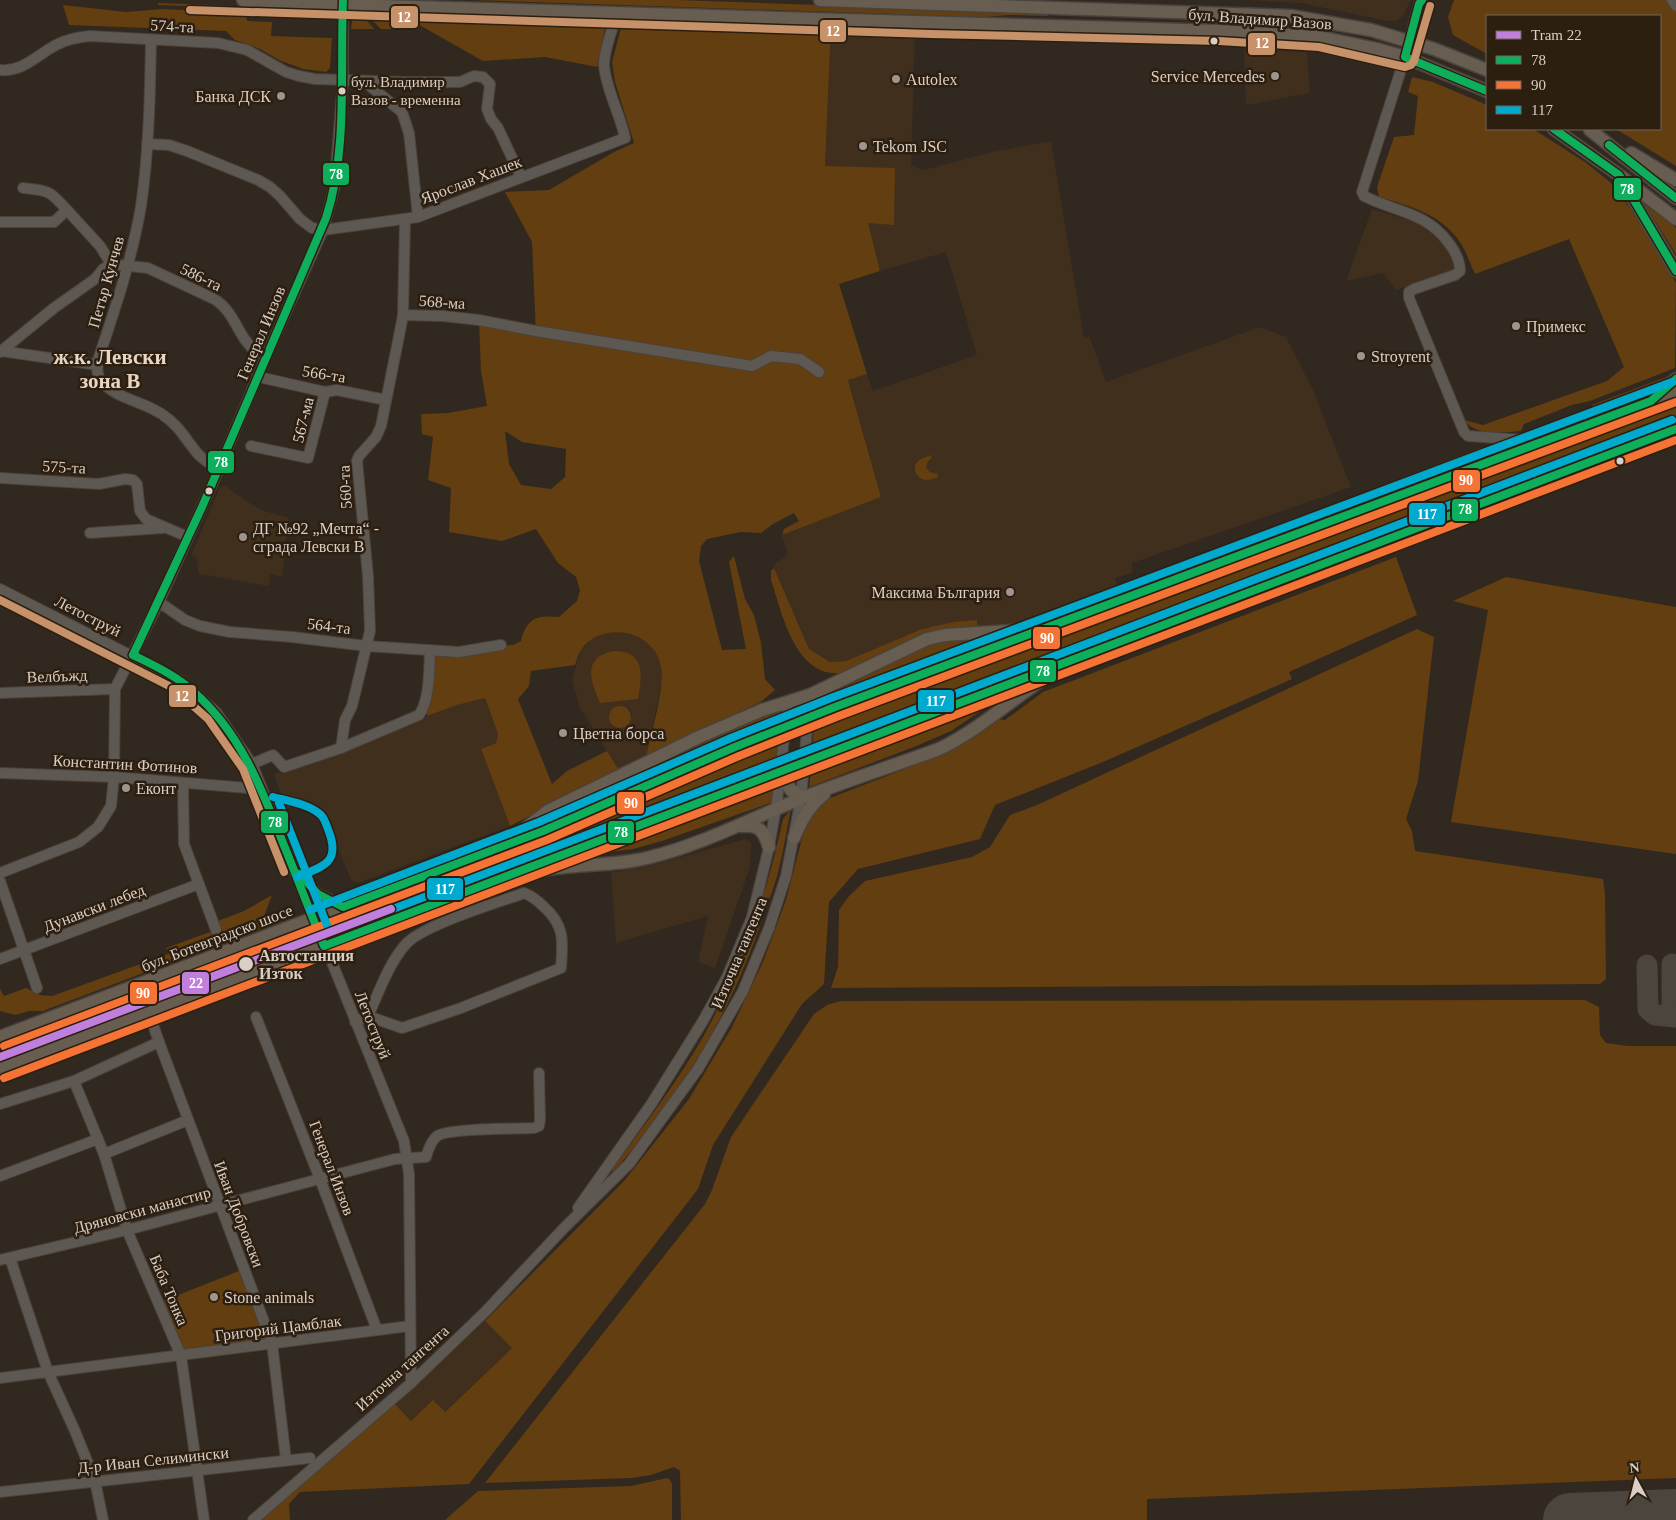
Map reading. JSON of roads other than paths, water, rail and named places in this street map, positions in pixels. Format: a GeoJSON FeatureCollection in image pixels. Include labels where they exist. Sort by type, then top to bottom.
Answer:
{"type":"FeatureCollection","features":[{"type":"Feature","properties":{"kind":"main road","name":"бул. Владимир Вазов"},"geometry":{"type":"LineString","coordinates":[[243,0],[246,2],[343,2],[921,24],[1219,31],[1320,37],[1377,49],[1404,57],[1486,91]]}},
{"type":"Feature","properties":{"kind":"main road","name":"бул. Владимир Вазов"},"geometry":{"type":"LineString","coordinates":[[820,0],[1277,15],[1371,30],[1434,49],[1486,70]]}},
{"type":"Feature","properties":{"kind":"main road"},"geometry":{"type":"LineString","coordinates":[[1555,130],[1620,175],[1676,219]]}},
{"type":"Feature","properties":{"kind":"main road"},"geometry":{"type":"LineString","coordinates":[[1591,130],[1676,198]]}},
{"type":"Feature","properties":{"kind":"main road"},"geometry":{"type":"LineString","coordinates":[[1592,130],[1676,180]]}},
{"type":"Feature","properties":{"kind":"main road"},"geometry":{"type":"LineString","coordinates":[[1620,175],[1676,271]]}},
{"type":"Feature","properties":{"kind":"main road"},"geometry":{"type":"LineString","coordinates":[[1651,401],[1676,379]]}},
{"type":"Feature","properties":{"kind":"main road","name":"бул. Ботевградско шосе"},"geometry":{"type":"LineString","coordinates":[[0,1037],[543,831],[735,747],[835,707],[1676,390]]}},
{"type":"Feature","properties":{"kind":"main road"},"geometry":{"type":"LineString","coordinates":[[0,1069],[1676,429]]}},
{"type":"Feature","properties":{"kind":"main road"},"geometry":{"type":"LineString","coordinates":[[502,846],[548,811],[699,737],[762,710],[810,695],[927,639],[945,635],[1024,630],[1085,614]]}},
{"type":"Feature","properties":{"kind":"main road"},"geometry":{"type":"LineString","coordinates":[[493,882],[551,868],[619,863],[650,858],[737,826],[801,798],[939,750],[958,740],[1028,688],[1074,659]]}},
{"type":"Feature","properties":{"kind":"main road"},"geometry":{"type":"LineString","coordinates":[[782,771],[790,789],[801,798]]}},
{"type":"Feature","properties":{"kind":"main road"},"geometry":{"type":"LineString","coordinates":[[794,838],[805,814],[815,801],[832,788]]}},
{"type":"Feature","properties":{"kind":"main road"},"geometry":{"type":"LineString","coordinates":[[737,826],[751,825],[758,828],[765,834],[769,848]]}},
{"type":"Feature","properties":{"kind":"main road"},"geometry":{"type":"LineString","coordinates":[[294,868],[309,888],[319,896],[343,907]]}},
{"type":"Feature","properties":{"kind":"street"},"geometry":{"type":"LineString","coordinates":[[1422,0],[1419,4],[1362,192],[1368,199],[1406,212],[1441,232],[1453,249],[1460,264],[1460,271],[1455,275],[1414,289],[1409,292],[1409,298],[1464,432],[1468,436],[1544,441]]}},
{"type":"Feature","properties":{"kind":"street"},"geometry":{"type":"LineString","coordinates":[[1672,0],[1676,6]]}},
{"type":"Feature","properties":{"kind":"street","name":"Генерал Инзов"},"geometry":{"type":"LineString","coordinates":[[115,689],[159,602],[323,230],[335,185],[342,80],[343,2]]}},
{"type":"Feature","properties":{"kind":"street","name":"Ярослав Хашек"},"geometry":{"type":"LineString","coordinates":[[323,230],[418,217],[626,138],[606,77],[604,63],[614,23]]}},
{"type":"Feature","properties":{"kind":"street","name":"574-та"},"geometry":{"type":"LineString","coordinates":[[0,70],[13,70],[21,67],[55,45],[78,37],[232,45],[248,50],[286,72],[314,79],[365,82],[460,82],[474,76],[483,77],[490,84],[487,109],[490,119],[498,128],[522,176]]}},
{"type":"Feature","properties":{"kind":"street","name":"Петър Кунчев"},"geometry":{"type":"LineString","coordinates":[[98,365],[129,264],[141,206],[147,144],[151,40]]}},
{"type":"Feature","properties":{"kind":"street"},"geometry":{"type":"LineString","coordinates":[[365,82],[402,112],[408,133],[418,217]]}},
{"type":"Feature","properties":{"kind":"street"},"geometry":{"type":"LineString","coordinates":[[147,144],[169,145],[258,180],[270,187],[300,219],[312,228],[323,230]]}},
{"type":"Feature","properties":{"kind":"street"},"geometry":{"type":"LineString","coordinates":[[0,352],[54,308],[95,279],[103,269],[111,264],[100,246],[53,195],[46,190],[23,188]]}},
{"type":"Feature","properties":{"kind":"street"},"geometry":{"type":"LineString","coordinates":[[0,222],[54,222],[67,210]]}},
{"type":"Feature","properties":{"kind":"street","name":"560-та"},"geometry":{"type":"LineString","coordinates":[[341,748],[345,720],[352,706],[370,630],[368,576],[357,461],[359,456],[376,437],[381,426],[402,315],[405,220]]}},
{"type":"Feature","properties":{"kind":"street","name":"586-та"},"geometry":{"type":"LineString","coordinates":[[111,264],[129,264],[148,268],[223,304],[248,344],[266,356]]}},
{"type":"Feature","properties":{"kind":"street","name":"568-ма"},"geometry":{"type":"LineString","coordinates":[[402,315],[443,316],[479,320],[752,366],[770,356],[800,359],[819,372]]}},
{"type":"Feature","properties":{"kind":"street"},"geometry":{"type":"LineString","coordinates":[[0,352],[98,365],[97,370],[100,380],[109,389],[162,414],[182,431],[202,458],[218,469]]}},
{"type":"Feature","properties":{"kind":"street","name":"566-та"},"geometry":{"type":"LineString","coordinates":[[259,376],[326,392],[336,390],[386,400]]}},
{"type":"Feature","properties":{"kind":"street","name":"567-ма"},"geometry":{"type":"LineString","coordinates":[[251,446],[308,458],[326,392]]}},
{"type":"Feature","properties":{"kind":"street","name":"575-та"},"geometry":{"type":"LineString","coordinates":[[0,478],[99,484],[125,479],[133,480],[137,484],[140,511],[146,519],[167,528]]}},
{"type":"Feature","properties":{"kind":"street"},"geometry":{"type":"LineString","coordinates":[[90,533],[167,528],[188,537]]}},
{"type":"Feature","properties":{"kind":"street","name":"Летоструй"},"geometry":{"type":"LineString","coordinates":[[0,589],[180,680],[216,712],[252,764],[399,1128],[407,1157],[409,1174],[411,1382]]}},
{"type":"Feature","properties":{"kind":"street","name":"564-та"},"geometry":{"type":"LineString","coordinates":[[159,602],[185,620],[200,626],[230,632],[366,646],[460,652],[501,645]]}},
{"type":"Feature","properties":{"kind":"street"},"geometry":{"type":"LineString","coordinates":[[252,764],[273,755],[284,767],[341,748],[419,715],[422,711],[426,689],[430,650]]}},
{"type":"Feature","properties":{"kind":"street"},"geometry":{"type":"LineString","coordinates":[[0,873],[79,842],[98,827],[111,806],[114,777],[115,689]]}},
{"type":"Feature","properties":{"kind":"street","name":"Велбъжд"},"geometry":{"type":"LineString","coordinates":[[0,693],[115,689]]}},
{"type":"Feature","properties":{"kind":"street","name":"Източна тангента"},"geometry":{"type":"LineString","coordinates":[[253,1520],[411,1382],[485,1312],[563,1229],[629,1164],[698,1069],[743,991],[769,928],[786,876],[801,798],[810,695]]}},
{"type":"Feature","properties":{"kind":"street","name":"Източна тангента"},"geometry":{"type":"LineString","coordinates":[[563,1229],[652,1103],[703,1021],[727,977],[752,918],[769,848],[782,771],[788,702]]}},
{"type":"Feature","properties":{"kind":"street","name":"Константин Фотинов"},"geometry":{"type":"LineString","coordinates":[[0,773],[114,777],[248,788]]}},
{"type":"Feature","properties":{"kind":"street"},"geometry":{"type":"LineString","coordinates":[[183,783],[184,844],[216,930]]}},
{"type":"Feature","properties":{"kind":"street"},"geometry":{"type":"LineString","coordinates":[[0,881],[37,988]]}},
{"type":"Feature","properties":{"kind":"street","name":"Дунавски лебед"},"geometry":{"type":"LineString","coordinates":[[0,959],[199,884]]}},
{"type":"Feature","properties":{"kind":"street"},"geometry":{"type":"LineString","coordinates":[[356,1022],[368,1016],[390,967],[406,944],[422,931],[524,893],[532,896],[553,914],[561,930],[563,945],[561,968],[461,1008],[402,1028],[368,1016]]}},
{"type":"Feature","properties":{"kind":"street","name":"Иван Добровски"},"geometry":{"type":"LineString","coordinates":[[149,1013],[158,1042],[272,1344],[286,1460]]}},
{"type":"Feature","properties":{"kind":"street","name":"Генерал Инзов"},"geometry":{"type":"LineString","coordinates":[[256,1017],[377,1330]]}},
{"type":"Feature","properties":{"kind":"street"},"geometry":{"type":"LineString","coordinates":[[0,1104],[74,1081],[158,1042]]}},
{"type":"Feature","properties":{"kind":"street","name":"Дряновски манастир"},"geometry":{"type":"LineString","coordinates":[[5,1259],[127,1230],[395,1159],[426,1157],[431,1143],[436,1137],[444,1134],[473,1130],[534,1128],[539,1126],[539,1073]]}},
{"type":"Feature","properties":{"kind":"street","name":"Баба Тонка"},"geometry":{"type":"LineString","coordinates":[[74,1081],[104,1154],[127,1230],[181,1356],[204,1520]]}},
{"type":"Feature","properties":{"kind":"street"},"geometry":{"type":"LineString","coordinates":[[104,1154],[188,1120]]}},
{"type":"Feature","properties":{"kind":"street"},"geometry":{"type":"LineString","coordinates":[[0,1176],[98,1140]]}},
{"type":"Feature","properties":{"kind":"street"},"geometry":{"type":"LineString","coordinates":[[5,1259],[48,1372],[95,1481],[103,1520]]}},
{"type":"Feature","properties":{"kind":"street","name":"Григорий Цамблак"},"geometry":{"type":"LineString","coordinates":[[0,1378],[410,1326]]}},
{"type":"Feature","properties":{"kind":"street","name":"Д-р Иван Селимински"},"geometry":{"type":"LineString","coordinates":[[0,1492],[310,1458]]}},
{"type":"Feature","properties":{"kind":"tram line"},"geometry":{"type":"LineString","coordinates":[[245,959],[583,830]]}},
{"type":"Feature","properties":{"kind":"tram line","name":"22"},"geometry":{"type":"LineString","coordinates":[[0,1057],[391,909]]}},
{"type":"Feature","properties":{"kind":"place","name":"Service Mercedes"},"geometry":{"type":"Point","coordinates":[1275,76]}},
{"type":"Feature","properties":{"kind":"place","name":"Autolex"},"geometry":{"type":"Point","coordinates":[896,79]}},
{"type":"Feature","properties":{"kind":"place","name":"бул. Владимир Вазов - временна"},"geometry":{"type":"Point","coordinates":[342,91]}},
{"type":"Feature","properties":{"kind":"place","name":"Банка ДСК"},"geometry":{"type":"Point","coordinates":[281,96]}},
{"type":"Feature","properties":{"kind":"place","name":"Tekom JSC"},"geometry":{"type":"Point","coordinates":[863,146]}},
{"type":"Feature","properties":{"kind":"place","name":"Примекс"},"geometry":{"type":"Point","coordinates":[1516,326]}},
{"type":"Feature","properties":{"kind":"place","name":"Stroyrent"},"geometry":{"type":"Point","coordinates":[1361,356]}},
{"type":"Feature","properties":{"kind":"place","name":"ДГ №92 „Мечта“ - сграда Левски В"},"geometry":{"type":"Point","coordinates":[243,537]}},
{"type":"Feature","properties":{"kind":"place","name":"Максима България"},"geometry":{"type":"Point","coordinates":[1010,592]}},
{"type":"Feature","properties":{"kind":"place","name":"Цветна борса"},"geometry":{"type":"Point","coordinates":[563,733]}},
{"type":"Feature","properties":{"kind":"place","name":"Еконт"},"geometry":{"type":"Point","coordinates":[126,788]}},
{"type":"Feature","properties":{"kind":"place","name":"Автостанция Изток"},"geometry":{"type":"Point","coordinates":[246,964]}},
{"type":"Feature","properties":{"kind":"place","name":"Stone animals"},"geometry":{"type":"Point","coordinates":[214,1297]}},
{"type":"Feature","properties":{"kind":"district","name":"ж.к. Левски зона В"},"geometry":{"type":"Point","coordinates":[110,369]}}]}
